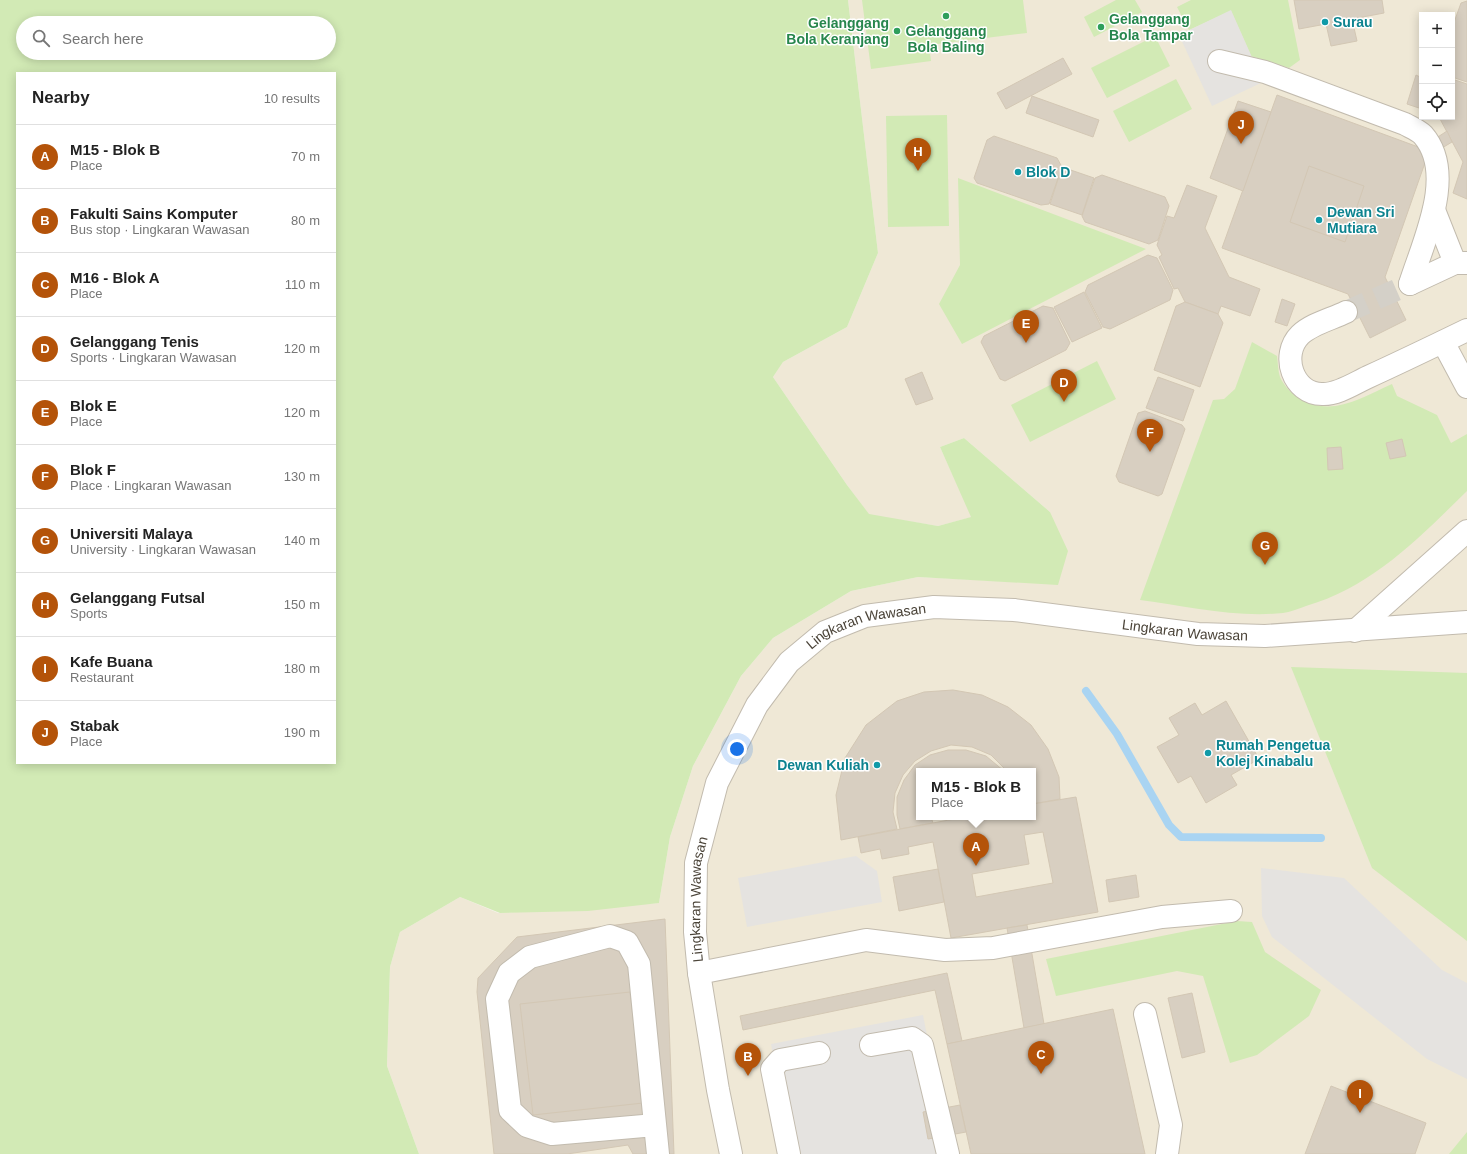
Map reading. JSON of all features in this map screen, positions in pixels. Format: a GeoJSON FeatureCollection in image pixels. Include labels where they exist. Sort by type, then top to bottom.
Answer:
{"type":"FeatureCollection","features":[{"type":"Feature","properties":{"kind":"street"},"geometry":{"type":"LineString","coordinates":[[1219,61],[1282,78],[1405,124],[1422,134],[1435,156],[1438,172],[1434,210],[1410,284],[1461,263],[1434,210]]}},
{"type":"Feature","properties":{"kind":"street"},"geometry":{"type":"LineString","coordinates":[[1346,312],[1301,335],[1290,350],[1291,365],[1296,378],[1303,388],[1312,393],[1323,395],[1338,390],[1467,330]]}},
{"type":"Feature","properties":{"kind":"street"},"geometry":{"type":"LineString","coordinates":[[1443,342],[1467,387]]}},
{"type":"Feature","properties":{"kind":"street"},"geometry":{"type":"LineString","coordinates":[[1355,631],[1467,531]]}},
{"type":"Feature","properties":{"kind":"street","name":"Lingkaran Wawasan"},"geometry":{"type":"LineString","coordinates":[[732,1154],[718,1090],[699,973],[695,932],[696,863],[716,783],[757,705],[789,662],[826,632],[865,616],[934,607],[1014,610],[1198,634],[1265,636],[1355,631],[1467,622]]}},
{"type":"Feature","properties":{"kind":"street"},"geometry":{"type":"LineString","coordinates":[[699,973],[866,940],[945,950],[993,948],[1162,917],[1231,911]]}},
{"type":"Feature","properties":{"kind":"street"},"geometry":{"type":"LineString","coordinates":[[655,1125],[552,1134],[527,1126],[510,1110],[497,999],[509,973],[530,957],[610,936],[626,942],[639,964],[658,1154]]}},
{"type":"Feature","properties":{"kind":"street"},"geometry":{"type":"LineString","coordinates":[[1146,1014],[1171,1125],[1167,1154]]}},
{"type":"Feature","properties":{"kind":"street"},"geometry":{"type":"LineString","coordinates":[[871,1045],[912,1038],[922,1044],[948,1154]]}},
{"type":"Feature","properties":{"kind":"street"},"geometry":{"type":"LineString","coordinates":[[789,1154],[772,1070],[780,1060],[819,1053]]}},
{"type":"Feature","properties":{"kind":"shaded area"},"geometry":{"type":"Polygon","coordinates":[[[848,0],[1467,0],[1467,1154],[419,1154],[387,1066],[390,967],[400,932],[460,897],[498,913],[659,903],[670,837],[693,766],[741,676],[773,638],[851,591],[918,577],[1058,584],[1050,512],[964,438],[940,447],[972,517],[938,526],[869,515],[773,377],[783,362],[847,327],[878,253],[848,0]]]}},
{"type":"Feature","properties":{"kind":"shaded area"},"geometry":{"type":"Polygon","coordinates":[[[1231,10],[1263,82],[1212,106],[1179,35],[1231,10]]]}},
{"type":"Feature","properties":{"kind":"shaded area"},"geometry":{"type":"Polygon","coordinates":[[[856,856],[877,871],[882,902],[747,927],[738,878],[856,856]]]}},
{"type":"Feature","properties":{"kind":"shaded area"},"geometry":{"type":"Polygon","coordinates":[[[1261,868],[1344,878],[1442,970],[1467,983],[1467,1079],[1427,1059],[1272,937],[1262,916],[1261,868]]]}},
{"type":"Feature","properties":{"kind":"shaded area"},"geometry":{"type":"Polygon","coordinates":[[[923,1015],[950,1154],[792,1154],[771,1044],[923,1015]]]}},
{"type":"Feature","properties":{"kind":"green space"},"geometry":{"type":"Polygon","coordinates":[[[0,0],[848,0],[878,253],[847,327],[783,362],[773,377],[847,485],[869,514],[938,526],[971,517],[940,447],[964,438],[1050,512],[1068,551],[1058,585],[918,577],[851,591],[773,638],[741,676],[693,766],[670,837],[659,903],[588,911],[500,913],[460,897],[400,932],[390,967],[387,1066],[419,1154],[0,1154],[0,0]]]}},
{"type":"Feature","properties":{"kind":"green space","name":"Gelanggang Bola Baling"},"geometry":{"type":"Polygon","coordinates":[[[862,0],[1023,0],[1027,33],[929,45],[931,61],[871,69],[862,0]]]}},
{"type":"Feature","properties":{"kind":"green space","name":"Gelanggang Bola Tampar"},"geometry":{"type":"Polygon","coordinates":[[[1116,0],[1135,0],[1142,12],[1094,37],[1084,17],[1116,0]]]}},
{"type":"Feature","properties":{"kind":"green space"},"geometry":{"type":"Polygon","coordinates":[[[1191,0],[1288,0],[1300,60],[1289,68],[1251,56],[1231,11],[1189,30],[1177,7],[1191,0]]]}},
{"type":"Feature","properties":{"kind":"green space"},"geometry":{"type":"Polygon","coordinates":[[[1155,36],[1170,66],[1107,98],[1091,68],[1155,36]]]}},
{"type":"Feature","properties":{"kind":"green space"},"geometry":{"type":"Polygon","coordinates":[[[1176,79],[1192,109],[1129,142],[1113,111],[1176,79]]]}},
{"type":"Feature","properties":{"kind":"green space"},"geometry":{"type":"Polygon","coordinates":[[[947,115],[949,226],[888,227],[886,116],[947,115]]]}},
{"type":"Feature","properties":{"kind":"green space"},"geometry":{"type":"Polygon","coordinates":[[[958,178],[1146,249],[962,344],[939,304],[960,265],[958,178]]]}},
{"type":"Feature","properties":{"kind":"green space"},"geometry":{"type":"Polygon","coordinates":[[[1252,342],[1277,356],[1279,375],[1283,382],[1296,396],[1308,403],[1320,406],[1344,404],[1392,384],[1397,396],[1437,415],[1451,443],[1467,434],[1467,491],[1412,543],[1373,574],[1330,598],[1294,610],[1283,613],[1265,614],[1229,613],[1140,600],[1213,400],[1224,399],[1235,389],[1252,342]]]}},
{"type":"Feature","properties":{"kind":"green space"},"geometry":{"type":"Polygon","coordinates":[[[1097,361],[1116,399],[1030,442],[1011,405],[1097,361]]]}},
{"type":"Feature","properties":{"kind":"green space"},"geometry":{"type":"Polygon","coordinates":[[[1291,667],[1467,673],[1467,941],[1372,868],[1291,667]]]}},
{"type":"Feature","properties":{"kind":"green space"},"geometry":{"type":"Polygon","coordinates":[[[1237,921],[1252,922],[1265,952],[1321,990],[1309,1016],[1257,1055],[1230,1063],[1203,976],[1177,971],[1056,996],[1046,959],[1237,921]]]}},
{"type":"Feature","properties":{"kind":"green space"},"geometry":{"type":"Polygon","coordinates":[[[1467,1132],[1467,1154],[1449,1154],[1467,1132]]]}},
{"type":"Feature","properties":{"kind":"building","name":"Surau"},"geometry":{"type":"Polygon","coordinates":[[[1294,0],[1382,0],[1384,13],[1352,19],[1357,41],[1331,46],[1326,24],[1299,29],[1294,0]]]}},
{"type":"Feature","properties":{"kind":"building"},"geometry":{"type":"Polygon","coordinates":[[[1467,1],[1467,82],[1455,78],[1455,20],[1461,3],[1467,1]]]}},
{"type":"Feature","properties":{"kind":"building"},"geometry":{"type":"Polygon","coordinates":[[[1063,58],[1072,74],[1006,109],[997,93],[1063,58]]]}},
{"type":"Feature","properties":{"kind":"building"},"geometry":{"type":"Polygon","coordinates":[[[1416,75],[1419,76],[1419,108],[1407,104],[1416,75]]]}},
{"type":"Feature","properties":{"kind":"building"},"geometry":{"type":"Polygon","coordinates":[[[1455,80],[1467,84],[1467,199],[1453,193],[1463,162],[1441,120],[1455,120],[1455,80]]]}},
{"type":"Feature","properties":{"kind":"building","name":"Dewan Sri Mutiara"},"geometry":{"type":"Polygon","coordinates":[[[1277,95],[1421,148],[1427,157],[1385,277],[1406,320],[1370,338],[1348,294],[1222,248],[1277,95]]]}},
{"type":"Feature","properties":{"kind":"building"},"geometry":{"type":"Polygon","coordinates":[[[1032,96],[1099,120],[1093,137],[1026,113],[1032,96]]]}},
{"type":"Feature","properties":{"kind":"building"},"geometry":{"type":"Polygon","coordinates":[[[1238,101],[1271,112],[1243,191],[1210,178],[1238,101]]]}},
{"type":"Feature","properties":{"kind":"building"},"geometry":{"type":"Polygon","coordinates":[[[1447,131],[1452,142],[1427,157],[1421,148],[1447,131]]]}},
{"type":"Feature","properties":{"kind":"building","name":"Blok D"},"geometry":{"type":"Polygon","coordinates":[[[994,136],[1057,158],[1062,167],[1049,204],[1041,205],[977,183],[974,178],[987,140],[994,136]]]}},
{"type":"Feature","properties":{"kind":"building"},"geometry":{"type":"Polygon","coordinates":[[[1309,166],[1364,186],[1345,242],[1290,222],[1309,166]]]}},
{"type":"Feature","properties":{"kind":"building","name":"Blok D"},"geometry":{"type":"Polygon","coordinates":[[[1062,167],[1094,178],[1082,215],[1050,204],[1062,167]]]}},
{"type":"Feature","properties":{"kind":"building","name":"Blok D"},"geometry":{"type":"Polygon","coordinates":[[[1102,175],[1165,197],[1169,206],[1158,240],[1149,244],[1085,222],[1082,216],[1095,178],[1102,175]]]}},
{"type":"Feature","properties":{"kind":"building"},"geometry":{"type":"Polygon","coordinates":[[[1187,185],[1217,196],[1205,228],[1229,277],[1260,289],[1250,316],[1221,306],[1218,314],[1185,302],[1178,288],[1174,289],[1159,257],[1162,255],[1157,245],[1167,216],[1174,218],[1187,185]]]}},
{"type":"Feature","properties":{"kind":"building"},"geometry":{"type":"Polygon","coordinates":[[[1148,255],[1157,258],[1173,290],[1170,300],[1110,329],[1103,327],[1085,292],[1088,285],[1148,255]]]}},
{"type":"Feature","properties":{"kind":"building"},"geometry":{"type":"Polygon","coordinates":[[[1084,292],[1102,328],[1072,342],[1054,307],[1084,292]]]}},
{"type":"Feature","properties":{"kind":"building"},"geometry":{"type":"Polygon","coordinates":[[[1282,299],[1295,304],[1287,326],[1275,322],[1282,299]]]}},
{"type":"Feature","properties":{"kind":"building"},"geometry":{"type":"Polygon","coordinates":[[[1185,302],[1218,314],[1223,323],[1200,387],[1154,370],[1176,306],[1185,302]]]}},
{"type":"Feature","properties":{"kind":"building"},"geometry":{"type":"Polygon","coordinates":[[[1043,306],[1053,308],[1070,343],[1066,350],[1005,381],[1000,379],[981,342],[984,336],[1043,306]]]}},
{"type":"Feature","properties":{"kind":"building"},"geometry":{"type":"Polygon","coordinates":[[[922,372],[933,399],[916,405],[905,379],[922,372]]]}},
{"type":"Feature","properties":{"kind":"building"},"geometry":{"type":"Polygon","coordinates":[[[1158,377],[1194,390],[1183,421],[1146,408],[1158,377]]]}},
{"type":"Feature","properties":{"kind":"building"},"geometry":{"type":"Polygon","coordinates":[[[1145,411],[1182,425],[1185,429],[1162,494],[1158,496],[1119,482],[1116,476],[1138,413],[1145,411]]]}},
{"type":"Feature","properties":{"kind":"building"},"geometry":{"type":"Polygon","coordinates":[[[1402,439],[1406,456],[1390,459],[1386,443],[1402,439]]]}},
{"type":"Feature","properties":{"kind":"building"},"geometry":{"type":"Polygon","coordinates":[[[1341,447],[1343,469],[1328,470],[1327,448],[1341,447]]]}},
{"type":"Feature","properties":{"kind":"building","name":"Dewan Kuliah"},"geometry":{"type":"Polygon","coordinates":[[[953,690],[982,695],[1008,707],[1031,725],[1048,749],[1059,777],[1060,799],[1036,803],[1036,768],[1004,768],[991,755],[972,747],[951,745],[931,751],[915,761],[903,775],[895,793],[893,812],[897,829],[841,840],[836,795],[845,758],[866,725],[897,701],[924,692],[953,690]]]}},
{"type":"Feature","properties":{"kind":"building","name":"Rumah Pengetua Kolej Kinabalu"},"geometry":{"type":"Polygon","coordinates":[[[1226,701],[1259,759],[1231,775],[1237,785],[1206,803],[1191,776],[1178,783],[1157,747],[1179,735],[1169,718],[1195,703],[1202,715],[1226,701]]]}},
{"type":"Feature","properties":{"kind":"building","name":"Dewan Kuliah"},"geometry":{"type":"Polygon","coordinates":[[[948,750],[966,750],[986,756],[1000,768],[916,768],[916,820],[932,820],[933,823],[900,829],[897,815],[897,797],[904,780],[915,765],[930,755],[948,750]]]}},
{"type":"Feature","properties":{"kind":"building"},"geometry":{"type":"Polygon","coordinates":[[[1076,797],[1098,912],[951,938],[933,842],[908,847],[909,854],[882,859],[880,849],[861,853],[858,837],[949,820],[1036,820],[1036,804],[1076,797]],[[1043,832],[1024,835],[1029,864],[972,874],[976,897],[1053,883],[1043,832]]]}},
{"type":"Feature","properties":{"kind":"building"},"geometry":{"type":"Polygon","coordinates":[[[938,869],[944,902],[899,911],[893,877],[938,869]]]}},
{"type":"Feature","properties":{"kind":"building"},"geometry":{"type":"Polygon","coordinates":[[[1136,875],[1139,897],[1109,902],[1106,880],[1136,875]]]}},
{"type":"Feature","properties":{"kind":"building"},"geometry":{"type":"Polygon","coordinates":[[[665,919],[674,1154],[633,1154],[628,1145],[567,1154],[494,1154],[477,992],[478,978],[517,937],[665,919]]]}},
{"type":"Feature","properties":{"kind":"building"},"geometry":{"type":"Polygon","coordinates":[[[1027,925],[1044,1024],[1024,1028],[1007,928],[1027,925]]]}},
{"type":"Feature","properties":{"kind":"building"},"geometry":{"type":"Polygon","coordinates":[[[947,973],[962,1041],[947,1044],[935,990],[743,1030],[740,1016],[947,973]]]}},
{"type":"Feature","properties":{"kind":"building"},"geometry":{"type":"Polygon","coordinates":[[[630,992],[643,1103],[533,1115],[520,1004],[630,992]]]}},
{"type":"Feature","properties":{"kind":"building"},"geometry":{"type":"Polygon","coordinates":[[[1192,993],[1205,1052],[1182,1058],[1168,998],[1192,993]]]}},
{"type":"Feature","properties":{"kind":"building"},"geometry":{"type":"Polygon","coordinates":[[[1113,1009],[1145,1154],[971,1154],[947,1044],[1113,1009]]]}},
{"type":"Feature","properties":{"kind":"building"},"geometry":{"type":"Polygon","coordinates":[[[1331,1086],[1426,1123],[1415,1154],[1305,1154],[1331,1086]]]}},
{"type":"Feature","properties":{"kind":"building"},"geometry":{"type":"Polygon","coordinates":[[[960,1105],[966,1132],[928,1139],[923,1112],[960,1105]]]}},
{"type":"Feature","properties":{"kind":"waterway"},"geometry":{"type":"LineString","coordinates":[[1086,691],[1117,734],[1169,825],[1181,837],[1321,838]]}},
{"type":"Feature","properties":{"kind":"tunnel"},"geometry":{"type":"LineString","coordinates":[[1346,312],[1410,284]]}},
{"type":"Feature","properties":{"kind":"place","name":"Gelanggang Bola Baling"},"geometry":{"type":"Point","coordinates":[946,16]}},
{"type":"Feature","properties":{"kind":"place","name":"Surau"},"geometry":{"type":"Point","coordinates":[1325,22]}},
{"type":"Feature","properties":{"kind":"place","name":"Gelanggang Bola Tampar"},"geometry":{"type":"Point","coordinates":[1101,27]}},
{"type":"Feature","properties":{"kind":"place","name":"Gelanggang Bola Keranjang"},"geometry":{"type":"Point","coordinates":[897,31]}},
{"type":"Feature","properties":{"kind":"place","name":"Stabak"},"geometry":{"type":"Point","coordinates":[1241,144]}},
{"type":"Feature","properties":{"kind":"place","name":"Gelanggang Futsal"},"geometry":{"type":"Point","coordinates":[918,171]}},
{"type":"Feature","properties":{"kind":"place","name":"Blok D"},"geometry":{"type":"Point","coordinates":[1018,172]}},
{"type":"Feature","properties":{"kind":"place","name":"Dewan Sri Mutiara"},"geometry":{"type":"Point","coordinates":[1319,220]}},
{"type":"Feature","properties":{"kind":"place","name":"Blok E"},"geometry":{"type":"Point","coordinates":[1026,343]}},
{"type":"Feature","properties":{"kind":"place","name":"Gelanggang Tenis"},"geometry":{"type":"Point","coordinates":[1064,402]}},
{"type":"Feature","properties":{"kind":"place","name":"Blok F"},"geometry":{"type":"Point","coordinates":[1150,452]}},
{"type":"Feature","properties":{"kind":"place","name":"Universiti Malaya"},"geometry":{"type":"Point","coordinates":[1265,565]}},
{"type":"Feature","properties":{"kind":"place","name":"Rumah Pengetua Kolej Kinabalu"},"geometry":{"type":"Point","coordinates":[1208,753]}},
{"type":"Feature","properties":{"kind":"place","name":"Dewan Kuliah"},"geometry":{"type":"Point","coordinates":[877,765]}},
{"type":"Feature","properties":{"kind":"place","name":"M15 - Blok B"},"geometry":{"type":"Point","coordinates":[976,866]}},
{"type":"Feature","properties":{"kind":"place","name":"M16 - Blok A"},"geometry":{"type":"Point","coordinates":[1041,1074]}},
{"type":"Feature","properties":{"kind":"place","name":"Fakulti Sains Komputer"},"geometry":{"type":"Point","coordinates":[748,1076]}},
{"type":"Feature","properties":{"kind":"place","name":"Kafe Buana"},"geometry":{"type":"Point","coordinates":[1360,1113]}}]}
